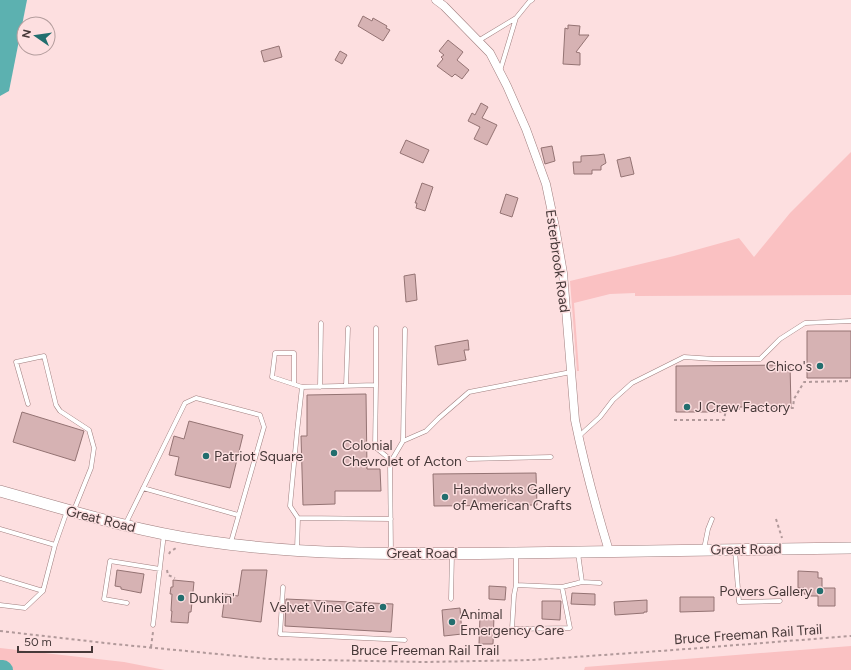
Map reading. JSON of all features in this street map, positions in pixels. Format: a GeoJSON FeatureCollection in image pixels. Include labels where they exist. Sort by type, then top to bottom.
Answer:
{"type":"FeatureCollection","features":[{"type":"Feature","properties":{"kind":"main road","name":"Great Road"},"geometry":{"type":"LineString","coordinates":[[0,491],[70,511],[164,534],[204,541],[268,549],[349,553],[452,554],[851,548]]}},
{"type":"Feature","properties":{"kind":"street","name":"Esterbrook Road"},"geometry":{"type":"LineString","coordinates":[[436,0],[444,6],[490,53],[500,71],[526,129],[546,184],[556,227],[563,272],[575,420],[595,506],[609,551]]}},
{"type":"Feature","properties":{"kind":"lane"},"geometry":{"type":"LineString","coordinates":[[478,41],[516,18],[530,1]]}},
{"type":"Feature","properties":{"kind":"lane"},"geometry":{"type":"LineString","coordinates":[[500,71],[516,18]]}},
{"type":"Feature","properties":{"kind":"lane"},"geometry":{"type":"LineString","coordinates":[[578,437],[600,417],[613,400],[632,383],[684,357],[714,359],[760,359],[780,339],[805,323],[851,321]]}},
{"type":"Feature","properties":{"kind":"lane"},"geometry":{"type":"LineString","coordinates":[[320,386],[321,323]]}},
{"type":"Feature","properties":{"kind":"lane"},"geometry":{"type":"LineString","coordinates":[[346,386],[348,328]]}},
{"type":"Feature","properties":{"kind":"lane"},"geometry":{"type":"LineString","coordinates":[[376,328],[375,447],[391,460]]}},
{"type":"Feature","properties":{"kind":"lane"},"geometry":{"type":"LineString","coordinates":[[391,553],[390,463],[403,441],[405,329]]}},
{"type":"Feature","properties":{"kind":"lane"},"geometry":{"type":"LineString","coordinates":[[294,384],[294,353],[275,353],[272,377],[302,387],[376,385]]}},
{"type":"Feature","properties":{"kind":"lane"},"geometry":{"type":"LineString","coordinates":[[0,605],[25,608],[43,591],[55,544],[90,468],[94,448],[89,430],[60,412],[56,405],[44,356],[16,362],[28,404]]}},
{"type":"Feature","properties":{"kind":"lane"},"geometry":{"type":"LineString","coordinates":[[403,441],[426,431],[469,392],[571,372]]}},
{"type":"Feature","properties":{"kind":"lane"},"geometry":{"type":"LineString","coordinates":[[297,550],[298,518],[290,506],[302,387]]}},
{"type":"Feature","properties":{"kind":"lane"},"geometry":{"type":"LineString","coordinates":[[125,525],[185,403],[196,398],[260,415],[264,427],[230,544]]}},
{"type":"Feature","properties":{"kind":"lane"},"geometry":{"type":"LineString","coordinates":[[468,459],[551,457]]}},
{"type":"Feature","properties":{"kind":"lane"},"geometry":{"type":"LineString","coordinates":[[143,488],[238,515]]}},
{"type":"Feature","properties":{"kind":"lane"},"geometry":{"type":"LineString","coordinates":[[298,518],[391,519]]}},
{"type":"Feature","properties":{"kind":"lane"},"geometry":{"type":"LineString","coordinates":[[704,550],[708,529],[712,519]]}},
{"type":"Feature","properties":{"kind":"lane"},"geometry":{"type":"LineString","coordinates":[[0,529],[55,544]]}},
{"type":"Feature","properties":{"kind":"lane"},"geometry":{"type":"LineString","coordinates":[[153,625],[164,534]]}},
{"type":"Feature","properties":{"kind":"lane"},"geometry":{"type":"LineString","coordinates":[[735,550],[739,602],[780,601]]}},
{"type":"Feature","properties":{"kind":"lane"},"geometry":{"type":"LineString","coordinates":[[578,552],[582,582]]}},
{"type":"Feature","properties":{"kind":"lane"},"geometry":{"type":"LineString","coordinates":[[516,553],[516,585],[512,629],[570,628],[562,587]]}},
{"type":"Feature","properties":{"kind":"lane"},"geometry":{"type":"LineString","coordinates":[[451,599],[452,554]]}},
{"type":"Feature","properties":{"kind":"lane"},"geometry":{"type":"LineString","coordinates":[[127,603],[104,599],[110,562],[160,569]]}},
{"type":"Feature","properties":{"kind":"lane"},"geometry":{"type":"LineString","coordinates":[[0,578],[43,591]]}},
{"type":"Feature","properties":{"kind":"lane"},"geometry":{"type":"LineString","coordinates":[[516,585],[562,587],[582,582],[600,583]]}},
{"type":"Feature","properties":{"kind":"lane"},"geometry":{"type":"LineString","coordinates":[[283,587],[280,634],[404,640]]}},
{"type":"Feature","properties":{"kind":"path"},"geometry":{"type":"LineString","coordinates":[[674,420],[724,420],[726,409],[793,408],[794,399],[804,382],[851,381]]}},
{"type":"Feature","properties":{"kind":"path"},"geometry":{"type":"LineString","coordinates":[[776,519],[782,538]]}},
{"type":"Feature","properties":{"kind":"path"},"geometry":{"type":"LineString","coordinates":[[168,558],[170,552],[176,548]]}},
{"type":"Feature","properties":{"kind":"path"},"geometry":{"type":"LineString","coordinates":[[166,567],[168,575],[175,578]]}},
{"type":"Feature","properties":{"kind":"path"},"geometry":{"type":"LineString","coordinates":[[151,648],[153,625]]}},
{"type":"Feature","properties":{"kind":"path","name":"Bruce Freeman Rail Trail"},"geometry":{"type":"LineString","coordinates":[[0,631],[151,648],[269,658],[424,662],[532,660],[851,636]]}},
{"type":"Feature","properties":{"kind":"shaded area"},"geometry":{"type":"Polygon","coordinates":[[[851,152],[851,295],[635,296],[635,293],[610,294],[574,303],[579,371],[577,371],[570,281],[674,256],[739,238],[754,257],[790,213],[851,152]]]}},
{"type":"Feature","properties":{"kind":"shaded area"},"geometry":{"type":"Polygon","coordinates":[[[851,646],[851,670],[584,670],[585,667],[851,646]]]}},
{"type":"Feature","properties":{"kind":"shaded area"},"geometry":{"type":"Polygon","coordinates":[[[0,648],[124,662],[165,670],[0,670],[0,648]]]}},
{"type":"Feature","properties":{"kind":"water"},"geometry":{"type":"Polygon","coordinates":[[[0,0],[27,0],[24,16],[16,16],[16,56],[9,91],[0,96],[0,0]]]}},
{"type":"Feature","properties":{"kind":"building"},"geometry":{"type":"Polygon","coordinates":[[[363,16],[372,21],[373,18],[387,26],[386,28],[390,30],[383,41],[358,26],[363,16]]]}},
{"type":"Feature","properties":{"kind":"building"},"geometry":{"type":"Polygon","coordinates":[[[568,25],[580,26],[579,35],[589,35],[576,52],[580,53],[580,65],[563,64],[565,28],[568,29],[568,25]]]}},
{"type":"Feature","properties":{"kind":"building"},"geometry":{"type":"Polygon","coordinates":[[[448,40],[463,52],[457,60],[469,70],[462,79],[455,74],[452,77],[437,66],[443,59],[441,57],[444,55],[439,51],[448,40]]]}},
{"type":"Feature","properties":{"kind":"building"},"geometry":{"type":"Polygon","coordinates":[[[279,46],[282,57],[264,62],[261,51],[279,46]]]}},
{"type":"Feature","properties":{"kind":"building"},"geometry":{"type":"Polygon","coordinates":[[[340,51],[347,55],[342,64],[335,60],[340,51]]]}},
{"type":"Feature","properties":{"kind":"building"},"geometry":{"type":"Polygon","coordinates":[[[481,103],[488,107],[482,118],[497,125],[487,145],[474,139],[480,127],[468,121],[472,113],[475,115],[481,103]]]}},
{"type":"Feature","properties":{"kind":"building"},"geometry":{"type":"Polygon","coordinates":[[[406,140],[429,150],[423,163],[400,153],[406,140]]]}},
{"type":"Feature","properties":{"kind":"building"},"geometry":{"type":"Polygon","coordinates":[[[552,146],[555,161],[545,164],[541,148],[552,146]]]}},
{"type":"Feature","properties":{"kind":"building"},"geometry":{"type":"Polygon","coordinates":[[[604,154],[606,163],[601,166],[601,170],[592,170],[592,174],[574,174],[573,162],[581,162],[581,156],[604,154]]]}},
{"type":"Feature","properties":{"kind":"building"},"geometry":{"type":"Polygon","coordinates":[[[630,157],[634,174],[621,177],[617,160],[630,157]]]}},
{"type":"Feature","properties":{"kind":"building"},"geometry":{"type":"Polygon","coordinates":[[[422,183],[433,187],[425,211],[416,208],[417,203],[415,203],[422,183]]]}},
{"type":"Feature","properties":{"kind":"building"},"geometry":{"type":"Polygon","coordinates":[[[506,194],[518,198],[512,217],[500,213],[506,194]]]}},
{"type":"Feature","properties":{"kind":"building"},"geometry":{"type":"Polygon","coordinates":[[[415,274],[417,300],[406,302],[404,276],[415,274]]]}},
{"type":"Feature","properties":{"kind":"building"},"geometry":{"type":"Polygon","coordinates":[[[807,331],[851,331],[851,378],[807,378],[807,331]]]}},
{"type":"Feature","properties":{"kind":"building"},"geometry":{"type":"Polygon","coordinates":[[[468,340],[469,350],[464,350],[466,360],[438,365],[435,346],[468,340]]]}},
{"type":"Feature","properties":{"kind":"building"},"geometry":{"type":"Polygon","coordinates":[[[790,365],[791,407],[723,407],[723,412],[676,412],[676,366],[790,365]]]}},
{"type":"Feature","properties":{"kind":"building","name":"Colonial Chevrolet of Acton"},"geometry":{"type":"Polygon","coordinates":[[[366,394],[367,469],[380,469],[381,491],[335,491],[335,504],[303,505],[301,436],[307,436],[307,395],[366,394]]]}},
{"type":"Feature","properties":{"kind":"building"},"geometry":{"type":"Polygon","coordinates":[[[22,412],[84,431],[75,461],[13,442],[22,412]]]}},
{"type":"Feature","properties":{"kind":"building","name":"Patriot Square"},"geometry":{"type":"Polygon","coordinates":[[[189,421],[243,435],[230,488],[175,475],[179,457],[169,455],[174,436],[184,439],[189,421]]]}},
{"type":"Feature","properties":{"kind":"building"},"geometry":{"type":"Polygon","coordinates":[[[536,473],[537,505],[434,506],[433,474],[536,473]]]}},
{"type":"Feature","properties":{"kind":"building"},"geometry":{"type":"Polygon","coordinates":[[[117,570],[144,574],[141,593],[121,589],[121,587],[115,586],[117,570]]]}},
{"type":"Feature","properties":{"kind":"building"},"geometry":{"type":"Polygon","coordinates":[[[242,570],[267,570],[261,622],[222,617],[225,594],[238,596],[242,570]]]}},
{"type":"Feature","properties":{"kind":"building","name":"Powers Gallery"},"geometry":{"type":"Polygon","coordinates":[[[798,571],[818,572],[818,578],[822,578],[822,588],[835,588],[835,606],[818,606],[818,596],[804,594],[804,588],[798,588],[798,571]]]}},
{"type":"Feature","properties":{"kind":"building"},"geometry":{"type":"Polygon","coordinates":[[[173,580],[194,582],[191,612],[189,612],[188,623],[171,622],[172,594],[170,594],[171,587],[173,587],[173,580]]]}},
{"type":"Feature","properties":{"kind":"building"},"geometry":{"type":"Polygon","coordinates":[[[489,586],[506,587],[505,600],[489,599],[489,586]]]}},
{"type":"Feature","properties":{"kind":"building"},"geometry":{"type":"Polygon","coordinates":[[[572,593],[595,594],[595,605],[571,604],[572,593]]]}},
{"type":"Feature","properties":{"kind":"building"},"geometry":{"type":"Polygon","coordinates":[[[680,597],[714,597],[714,611],[680,612],[680,597]]]}},
{"type":"Feature","properties":{"kind":"building"},"geometry":{"type":"Polygon","coordinates":[[[286,599],[393,604],[391,632],[285,626],[286,599]]]}},
{"type":"Feature","properties":{"kind":"building"},"geometry":{"type":"Polygon","coordinates":[[[647,600],[647,612],[615,615],[614,602],[647,600]]]}},
{"type":"Feature","properties":{"kind":"building"},"geometry":{"type":"Polygon","coordinates":[[[542,601],[561,601],[560,620],[542,619],[542,601]]]}},
{"type":"Feature","properties":{"kind":"building","name":"Animal Emergency Care"},"geometry":{"type":"Polygon","coordinates":[[[460,608],[462,634],[444,636],[442,610],[460,608]]]}},
{"type":"Feature","properties":{"kind":"building"},"geometry":{"type":"Polygon","coordinates":[[[480,616],[494,616],[493,644],[479,644],[480,616]]]}},
{"type":"Feature","properties":{"kind":"waterway"},"geometry":{"type":"LineString","coordinates":[[0,669],[4,670]]}},
{"type":"Feature","properties":{"kind":"place","name":"Chico's"},"geometry":{"type":"Point","coordinates":[820,366]}},
{"type":"Feature","properties":{"kind":"place","name":"J Crew Factory"},"geometry":{"type":"Point","coordinates":[687,407]}},
{"type":"Feature","properties":{"kind":"place","name":"Colonial Chevrolet of Acton"},"geometry":{"type":"Point","coordinates":[334,453]}},
{"type":"Feature","properties":{"kind":"place","name":"Patriot Square"},"geometry":{"type":"Point","coordinates":[206,456]}},
{"type":"Feature","properties":{"kind":"place","name":"Handworks Gallery of American Crafts"},"geometry":{"type":"Point","coordinates":[445,497]}},
{"type":"Feature","properties":{"kind":"place","name":"Powers Gallery"},"geometry":{"type":"Point","coordinates":[820,591]}},
{"type":"Feature","properties":{"kind":"place","name":"Dunkin'"},"geometry":{"type":"Point","coordinates":[181,598]}},
{"type":"Feature","properties":{"kind":"place","name":"Velvet Vine Cafe"},"geometry":{"type":"Point","coordinates":[383,607]}},
{"type":"Feature","properties":{"kind":"place","name":"Animal Emergency Care"},"geometry":{"type":"Point","coordinates":[452,622]}}]}
